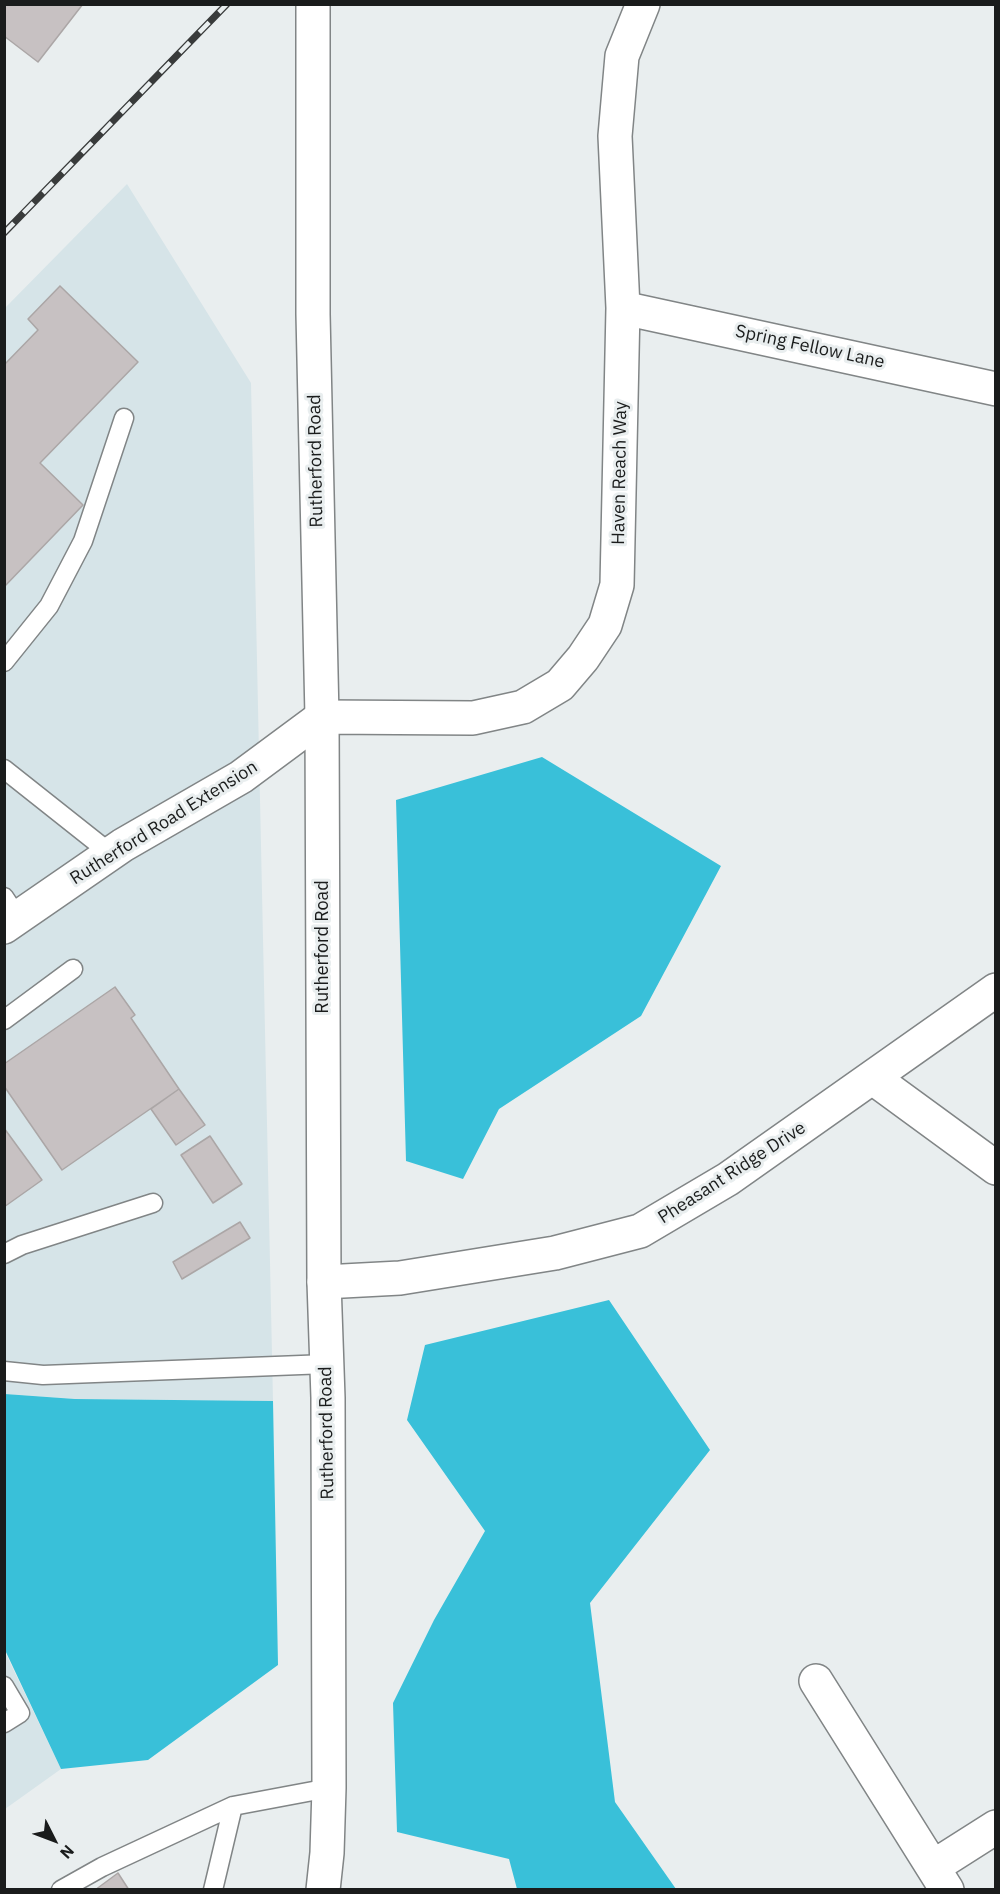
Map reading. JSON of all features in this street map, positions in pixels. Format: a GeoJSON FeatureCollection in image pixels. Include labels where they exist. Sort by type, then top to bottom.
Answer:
{"type":"FeatureCollection","features":[{"type":"Feature","properties":{"kind":"street","name":"Rutherford Road"},"geometry":{"type":"LineString","coordinates":[[313,4],[313,314],[322,717],[324,1282],[327,1364],[329,1788],[327,1853],[323,1890]]}},
{"type":"Feature","properties":{"kind":"street","name":"Haven Reach Way"},"geometry":{"type":"LineString","coordinates":[[322,717],[473,718],[523,707],[560,685],[584,658],[605,625],[617,585],[623,308],[615,136],[622,56],[644,4]]}},
{"type":"Feature","properties":{"kind":"street","name":"Spring Fellow Lane"},"geometry":{"type":"LineString","coordinates":[[623,308],[996,389]]}},
{"type":"Feature","properties":{"kind":"street","name":"Rutherford Road Extension"},"geometry":{"type":"LineString","coordinates":[[9,914],[241,777],[322,717]]}},
{"type":"Feature","properties":{"kind":"street","name":"Pheasant Ridge Drive"},"geometry":{"type":"LineString","coordinates":[[324,1282],[400,1278],[555,1253],[640,1230],[729,1179],[996,990]]}},
{"type":"Feature","properties":{"kind":"street"},"geometry":{"type":"LineString","coordinates":[[873,1078],[996,1168]]}},
{"type":"Feature","properties":{"kind":"street"},"geometry":{"type":"LineString","coordinates":[[816,1681],[940,1878],[996,1827]]}},
{"type":"Feature","properties":{"kind":"lane"},"geometry":{"type":"LineString","coordinates":[[4,662],[49,606],[83,542],[124,418]]}},
{"type":"Feature","properties":{"kind":"lane"},"geometry":{"type":"LineString","coordinates":[[4,769],[110,853]]}},
{"type":"Feature","properties":{"kind":"lane"},"geometry":{"type":"LineString","coordinates":[[4,1020],[73,969]]}},
{"type":"Feature","properties":{"kind":"lane"},"geometry":{"type":"LineString","coordinates":[[4,1254],[22,1245],[153,1203]]}},
{"type":"Feature","properties":{"kind":"lane"},"geometry":{"type":"LineString","coordinates":[[4,1371],[43,1375],[327,1364]]}},
{"type":"Feature","properties":{"kind":"lane"},"geometry":{"type":"LineString","coordinates":[[4,1686],[20,1713],[4,1723]]}},
{"type":"Feature","properties":{"kind":"lane"},"geometry":{"type":"LineString","coordinates":[[61,1890],[102,1867],[233,1806],[329,1788]]}},
{"type":"Feature","properties":{"kind":"lane"},"geometry":{"type":"LineString","coordinates":[[213,1890],[233,1806]]}},
{"type":"Feature","properties":{"kind":"shaded area"},"geometry":{"type":"Polygon","coordinates":[[[127,184],[251,383],[273,1401],[75,1399],[5,1394],[4,309],[127,184]]]}},
{"type":"Feature","properties":{"kind":"shaded area"},"geometry":{"type":"Polygon","coordinates":[[[542,757],[721,866],[641,1016],[499,1109],[463,1179],[406,1161],[396,800],[542,757]]]}},
{"type":"Feature","properties":{"kind":"shaded area"},"geometry":{"type":"Polygon","coordinates":[[[609,1300],[710,1450],[590,1603],[615,1802],[676,1889],[517,1889],[509,1859],[397,1832],[393,1703],[434,1620],[485,1531],[407,1420],[425,1345],[609,1300]]]}},
{"type":"Feature","properties":{"kind":"shaded area"},"geometry":{"type":"Polygon","coordinates":[[[5,1394],[75,1399],[273,1401],[278,1665],[148,1760],[61,1769],[5,1650],[5,1394]]]}},
{"type":"Feature","properties":{"kind":"shaded area"},"geometry":{"type":"Polygon","coordinates":[[[4,1650],[61,1769],[5,1809],[4,1809],[4,1650]]]}},
{"type":"Feature","properties":{"kind":"building"},"geometry":{"type":"Polygon","coordinates":[[[4,4],[83,4],[38,62],[4,36],[4,4]]]}},
{"type":"Feature","properties":{"kind":"building"},"geometry":{"type":"Polygon","coordinates":[[[60,286],[138,362],[40,463],[83,505],[4,587],[4,365],[38,330],[28,319],[60,286]]]}},
{"type":"Feature","properties":{"kind":"building"},"geometry":{"type":"Polygon","coordinates":[[[115,987],[135,1015],[131,1018],[179,1089],[62,1170],[4,1086],[4,1064],[115,987]]]}},
{"type":"Feature","properties":{"kind":"building"},"geometry":{"type":"Polygon","coordinates":[[[179,1089],[205,1125],[176,1145],[151,1109],[179,1089]]]}},
{"type":"Feature","properties":{"kind":"building"},"geometry":{"type":"Polygon","coordinates":[[[4,1128],[42,1180],[4,1207],[4,1128]]]}},
{"type":"Feature","properties":{"kind":"building"},"geometry":{"type":"Polygon","coordinates":[[[210,1136],[242,1184],[213,1203],[181,1155],[210,1136]]]}},
{"type":"Feature","properties":{"kind":"building"},"geometry":{"type":"Polygon","coordinates":[[[240,1222],[250,1238],[182,1279],[173,1262],[240,1222]]]}},
{"type":"Feature","properties":{"kind":"building"},"geometry":{"type":"Polygon","coordinates":[[[118,1873],[129,1890],[95,1890],[118,1873]]]}},
{"type":"Feature","properties":{"kind":"railway"},"geometry":{"type":"LineString","coordinates":[[4,233],[227,4]]}}]}
